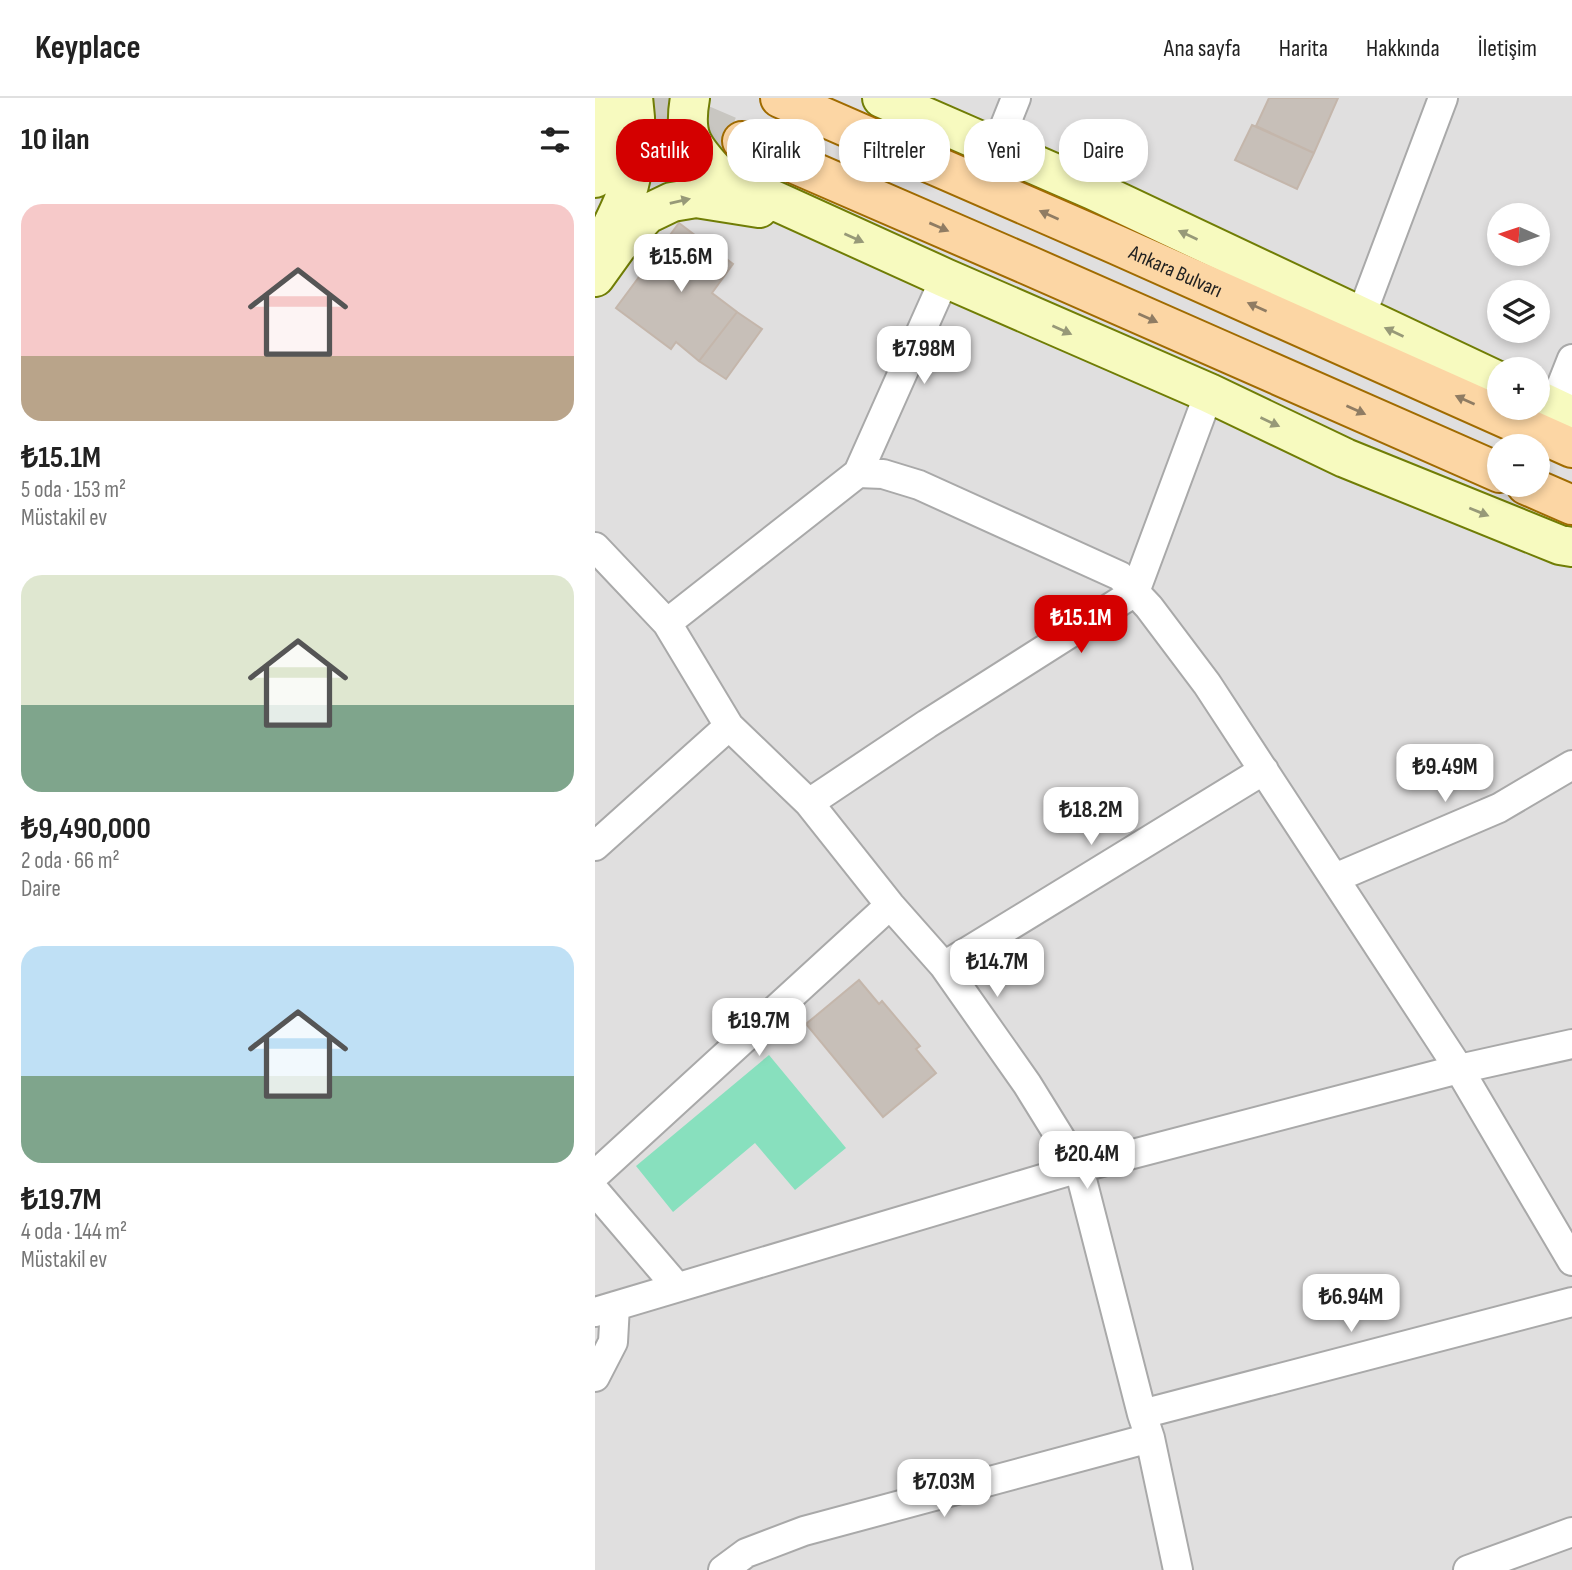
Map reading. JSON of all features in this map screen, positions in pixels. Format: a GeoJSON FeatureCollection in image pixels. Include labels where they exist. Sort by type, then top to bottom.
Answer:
{"type":"FeatureCollection","features":[{"type":"Feature","properties":{"kind":"main road"},"geometry":{"type":"LineString","coordinates":[[595,178],[603,133],[609,119],[633,98]]}},
{"type":"Feature","properties":{"kind":"main road"},"geometry":{"type":"LineString","coordinates":[[690,98],[690,140],[717,174]]}},
{"type":"Feature","properties":{"kind":"main road","name":"Ankara Bulvarı"},"geometry":{"type":"LineString","coordinates":[[780,98],[1572,448]]}},
{"type":"Feature","properties":{"kind":"main road"},"geometry":{"type":"LineString","coordinates":[[882,98],[964,134]]}},
{"type":"Feature","properties":{"kind":"main road"},"geometry":{"type":"LineString","coordinates":[[609,119],[717,174],[806,215],[1209,393],[1366,467],[1560,545],[1572,547]]}},
{"type":"Feature","properties":{"kind":"main road"},"geometry":{"type":"LineString","coordinates":[[595,262],[629,187],[634,160],[609,119]]}},
{"type":"Feature","properties":{"kind":"main road"},"geometry":{"type":"LineString","coordinates":[[1045,169],[1487,376]]}},
{"type":"Feature","properties":{"kind":"main road"},"geometry":{"type":"LineString","coordinates":[[825,177],[1487,467]]}},
{"type":"Feature","properties":{"kind":"main road"},"geometry":{"type":"LineString","coordinates":[[595,277],[618,245],[647,214],[671,202],[696,198],[806,215]]}},
{"type":"Feature","properties":{"kind":"main road"},"geometry":{"type":"LineString","coordinates":[[1550,495],[1572,505]]}},
{"type":"Feature","properties":{"kind":"street"},"geometry":{"type":"LineString","coordinates":[[1008,119],[1016,98]]}},
{"type":"Feature","properties":{"kind":"street"},"geometry":{"type":"LineString","coordinates":[[1360,316],[1443,98]]}},
{"type":"Feature","properties":{"kind":"street"},"geometry":{"type":"LineString","coordinates":[[667,624],[858,473],[945,278]]}},
{"type":"Feature","properties":{"kind":"street"},"geometry":{"type":"LineString","coordinates":[[1554,408],[1572,359]]}},
{"type":"Feature","properties":{"kind":"street"},"geometry":{"type":"LineString","coordinates":[[809,803],[926,724],[1135,592],[1209,393]]}},
{"type":"Feature","properties":{"kind":"street"},"geometry":{"type":"LineString","coordinates":[[858,473],[883,474],[919,485],[1120,576],[1149,607],[1207,684],[1459,1069],[1572,1261]]}},
{"type":"Feature","properties":{"kind":"street"},"geometry":{"type":"LineString","coordinates":[[595,547],[667,624],[729,726],[809,803],[890,905],[944,966],[1027,1084],[1079,1168],[1146,1426],[1178,1570]]}},
{"type":"Feature","properties":{"kind":"street"},"geometry":{"type":"LineString","coordinates":[[595,846],[729,726]]}},
{"type":"Feature","properties":{"kind":"street"},"geometry":{"type":"LineString","coordinates":[[1335,878],[1499,808],[1572,765]]}},
{"type":"Feature","properties":{"kind":"street"},"geometry":{"type":"LineString","coordinates":[[944,966],[1264,770]]}},
{"type":"Feature","properties":{"kind":"street"},"geometry":{"type":"LineString","coordinates":[[595,1175],[890,905]]}},
{"type":"Feature","properties":{"kind":"street"},"geometry":{"type":"LineString","coordinates":[[595,1377],[613,1342],[605,1309],[1079,1168],[1459,1069],[1572,1044]]}},
{"type":"Feature","properties":{"kind":"street"},"geometry":{"type":"LineString","coordinates":[[595,1191],[677,1287]]}},
{"type":"Feature","properties":{"kind":"street"},"geometry":{"type":"LineString","coordinates":[[723,1570],[746,1553],[804,1531],[1146,1426],[1572,1302]]}},
{"type":"Feature","properties":{"kind":"street"},"geometry":{"type":"LineString","coordinates":[[1476,1569],[1572,1532]]}},
{"type":"Feature","properties":{"kind":"shaded area"},"geometry":{"type":"Polygon","coordinates":[[[595,98],[1572,98],[1572,1570],[595,1570],[595,98]]]}},
{"type":"Feature","properties":{"kind":"green space"},"geometry":{"type":"Polygon","coordinates":[[[769,1055],[846,1148],[795,1190],[755,1143],[673,1212],[636,1166],[769,1055]]]}},
{"type":"Feature","properties":{"kind":"building"},"geometry":{"type":"Polygon","coordinates":[[[1269,98],[1338,98],[1314,153],[1256,126],[1269,98]]]}},
{"type":"Feature","properties":{"kind":"building"},"geometry":{"type":"Polygon","coordinates":[[[1252,125],[1314,153],[1297,189],[1235,160],[1252,125]]]}},
{"type":"Feature","properties":{"kind":"building"},"geometry":{"type":"Polygon","coordinates":[[[679,223],[733,264],[712,293],[737,312],[699,361],[676,342],[671,349],[616,308],[679,223]]]}},
{"type":"Feature","properties":{"kind":"building"},"geometry":{"type":"Polygon","coordinates":[[[737,312],[762,329],[726,379],[699,361],[737,312]]]}},
{"type":"Feature","properties":{"kind":"building"},"geometry":{"type":"Polygon","coordinates":[[[859,980],[879,1004],[882,1001],[920,1046],[916,1049],[936,1073],[883,1117],[806,1024],[859,980]]]}},
{"type":"Feature","properties":{"kind":"tunnel"},"geometry":{"type":"LineString","coordinates":[[641,98],[727,135]]}}]}
